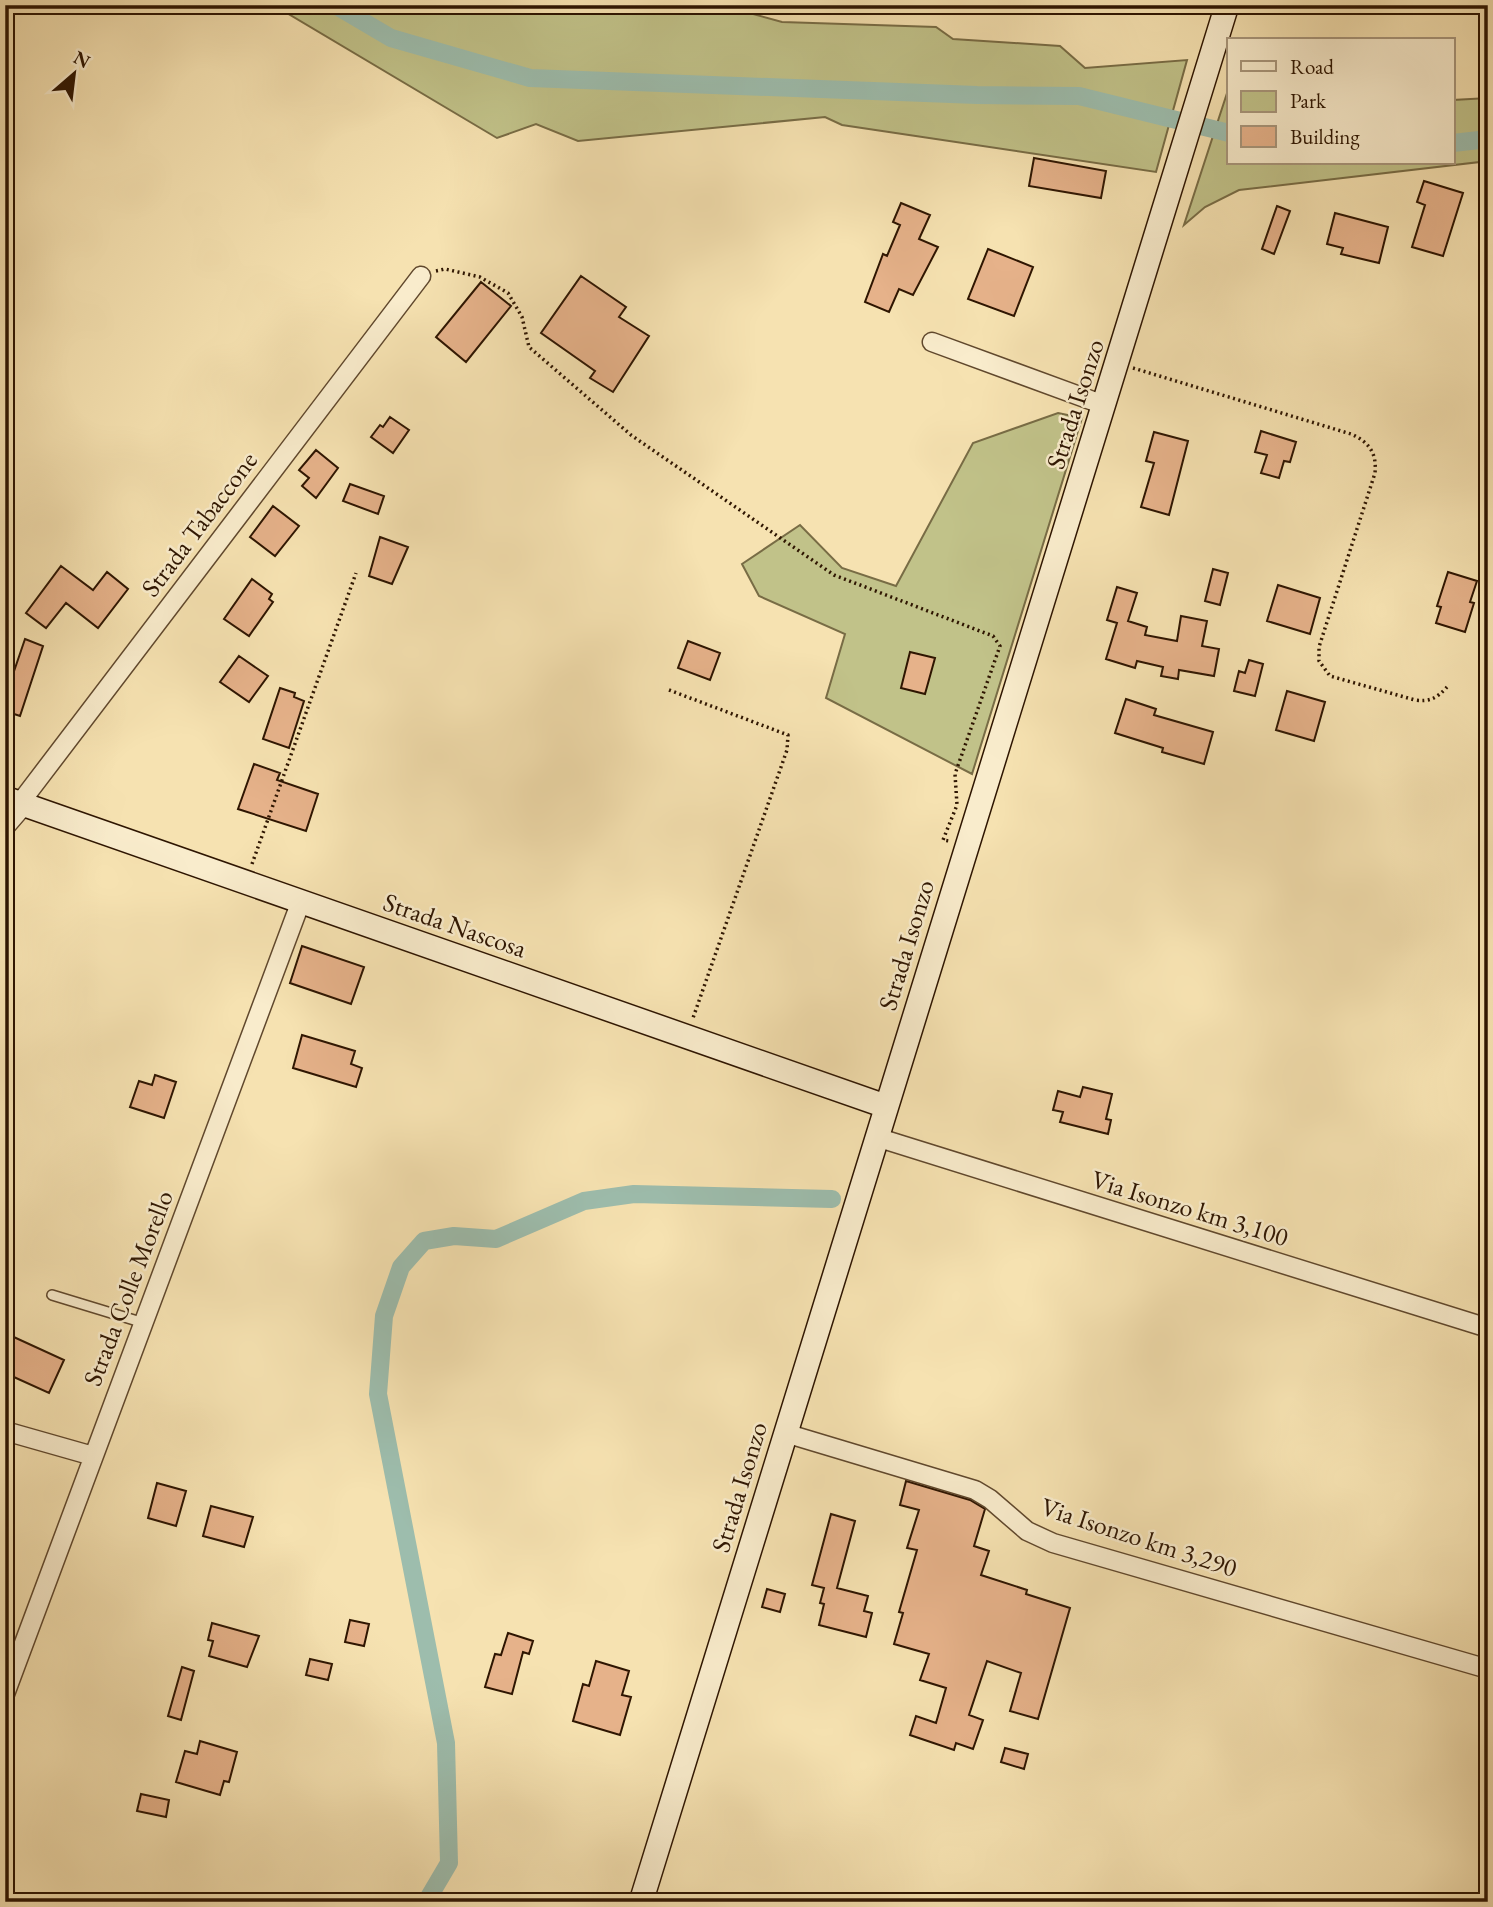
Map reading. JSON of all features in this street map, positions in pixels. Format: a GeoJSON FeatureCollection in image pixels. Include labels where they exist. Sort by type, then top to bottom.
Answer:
{"type":"FeatureCollection","features":[{"type":"Feature","properties":{"kind":"main road","name":"Strada Isonzo"},"geometry":{"type":"LineString","coordinates":[[641,1902],[1227,5]]}},
{"type":"Feature","properties":{"kind":"main road","name":"Strada Nascosa"},"geometry":{"type":"LineString","coordinates":[[17,802],[885,1106]]}},
{"type":"Feature","properties":{"kind":"street","name":"Strada Tabaccone"},"geometry":{"type":"LineString","coordinates":[[5,827],[17,802],[421,276]]}},
{"type":"Feature","properties":{"kind":"street"},"geometry":{"type":"LineString","coordinates":[[932,342],[1104,405]]}},
{"type":"Feature","properties":{"kind":"street","name":"Strada Colle Morello"},"geometry":{"type":"LineString","coordinates":[[5,1694],[301,901]]}},
{"type":"Feature","properties":{"kind":"street","name":"Via Isonzo km 3,100"},"geometry":{"type":"LineString","coordinates":[[876,1137],[1488,1328]]}},
{"type":"Feature","properties":{"kind":"street"},"geometry":{"type":"LineString","coordinates":[[5,1432],[93,1456]]}},
{"type":"Feature","properties":{"kind":"street","name":"Via Isonzo km 3,290"},"geometry":{"type":"LineString","coordinates":[[785,1433],[975,1490],[990,1499],[1027,1531],[1053,1543],[1488,1669]]}},
{"type":"Feature","properties":{"kind":"lane"},"geometry":{"type":"LineString","coordinates":[[52,1295],[144,1323]]}},
{"type":"Feature","properties":{"kind":"path"},"geometry":{"type":"LineString","coordinates":[[421,276],[445,269],[480,277],[508,293],[522,317],[529,347],[621,427],[834,575],[993,636],[1000,646],[955,774],[957,805],[943,840],[966,847]]}},
{"type":"Feature","properties":{"kind":"path"},"geometry":{"type":"LineString","coordinates":[[1118,363],[1363,439],[1373,452],[1375,473],[1319,647],[1319,661],[1330,676],[1415,700],[1435,699],[1447,687]]}},
{"type":"Feature","properties":{"kind":"path"},"geometry":{"type":"LineString","coordinates":[[245,882],[356,573]]}},
{"type":"Feature","properties":{"kind":"path"},"geometry":{"type":"LineString","coordinates":[[669,690],[788,735],[788,750],[686,1036]]}},
{"type":"Feature","properties":{"kind":"green space"},"geometry":{"type":"Polygon","coordinates":[[[255,5],[720,5],[782,22],[936,27],[953,39],[1060,46],[1085,68],[1187,60],[1156,172],[842,125],[825,117],[578,141],[536,124],[497,138],[285,12],[255,5]]]}},
{"type":"Feature","properties":{"kind":"green space"},"geometry":{"type":"Polygon","coordinates":[[[1227,93],[1227,164],[1454,164],[1454,100],[1488,98],[1488,161],[1239,190],[1205,207],[1184,225],[1227,93]]]}},
{"type":"Feature","properties":{"kind":"green space"},"geometry":{"type":"Polygon","coordinates":[[[1058,413],[1082,418],[972,774],[826,698],[845,634],[759,596],[742,564],[800,525],[842,568],[896,586],[973,443],[1058,413]]]}},
{"type":"Feature","properties":{"kind":"building"},"geometry":{"type":"Polygon","coordinates":[[[1034,158],[1106,171],[1101,198],[1029,186],[1034,158]]]}},
{"type":"Feature","properties":{"kind":"building"},"geometry":{"type":"Polygon","coordinates":[[[1424,181],[1463,193],[1443,256],[1412,247],[1425,205],[1417,202],[1424,181]]]}},
{"type":"Feature","properties":{"kind":"building"},"geometry":{"type":"Polygon","coordinates":[[[901,203],[930,215],[919,239],[938,247],[913,295],[899,289],[889,312],[865,302],[883,254],[887,256],[900,225],[893,222],[901,203]]]}},
{"type":"Feature","properties":{"kind":"building"},"geometry":{"type":"Polygon","coordinates":[[[1277,206],[1290,211],[1274,254],[1262,249],[1277,206]]]}},
{"type":"Feature","properties":{"kind":"building"},"geometry":{"type":"Polygon","coordinates":[[[1335,213],[1388,227],[1379,263],[1341,254],[1343,248],[1327,244],[1335,213]]]}},
{"type":"Feature","properties":{"kind":"building"},"geometry":{"type":"Polygon","coordinates":[[[988,249],[1033,267],[1014,316],[968,299],[988,249]]]}},
{"type":"Feature","properties":{"kind":"building"},"geometry":{"type":"Polygon","coordinates":[[[581,276],[626,307],[619,317],[649,336],[613,392],[590,378],[595,371],[541,333],[581,276]]]}},
{"type":"Feature","properties":{"kind":"building"},"geometry":{"type":"Polygon","coordinates":[[[481,282],[511,306],[466,362],[436,337],[481,282]]]}},
{"type":"Feature","properties":{"kind":"building"},"geometry":{"type":"Polygon","coordinates":[[[390,417],[409,430],[393,453],[371,437],[390,417]]]}},
{"type":"Feature","properties":{"kind":"building"},"geometry":{"type":"Polygon","coordinates":[[[1261,431],[1296,442],[1290,462],[1284,461],[1279,478],[1261,473],[1267,455],[1255,452],[1261,431]]]}},
{"type":"Feature","properties":{"kind":"building"},"geometry":{"type":"Polygon","coordinates":[[[1154,432],[1188,441],[1169,515],[1141,507],[1154,463],[1146,461],[1154,432]]]}},
{"type":"Feature","properties":{"kind":"building"},"geometry":{"type":"Polygon","coordinates":[[[316,450],[338,468],[316,498],[302,486],[309,478],[299,470],[316,450]]]}},
{"type":"Feature","properties":{"kind":"building"},"geometry":{"type":"Polygon","coordinates":[[[350,484],[384,496],[378,514],[343,501],[350,484]]]}},
{"type":"Feature","properties":{"kind":"building"},"geometry":{"type":"Polygon","coordinates":[[[273,506],[299,526],[275,556],[250,537],[273,506]]]}},
{"type":"Feature","properties":{"kind":"building"},"geometry":{"type":"Polygon","coordinates":[[[380,537],[408,547],[392,584],[369,576],[380,537]]]}},
{"type":"Feature","properties":{"kind":"building"},"geometry":{"type":"Polygon","coordinates":[[[61,566],[93,590],[107,572],[128,589],[98,628],[66,603],[46,628],[26,613],[61,566]]]}},
{"type":"Feature","properties":{"kind":"building"},"geometry":{"type":"Polygon","coordinates":[[[1213,569],[1228,573],[1220,605],[1205,601],[1213,569]]]}},
{"type":"Feature","properties":{"kind":"building"},"geometry":{"type":"Polygon","coordinates":[[[1448,572],[1477,581],[1470,602],[1474,603],[1465,632],[1436,623],[1441,607],[1437,606],[1448,572]]]}},
{"type":"Feature","properties":{"kind":"building"},"geometry":{"type":"Polygon","coordinates":[[[252,579],[272,594],[269,599],[273,602],[249,636],[224,619],[252,579]]]}},
{"type":"Feature","properties":{"kind":"building"},"geometry":{"type":"Polygon","coordinates":[[[1278,585],[1320,598],[1310,634],[1267,621],[1278,585]]]}},
{"type":"Feature","properties":{"kind":"building"},"geometry":{"type":"Polygon","coordinates":[[[1117,587],[1137,593],[1128,621],[1147,627],[1145,635],[1177,641],[1181,616],[1207,621],[1202,646],[1219,649],[1214,676],[1179,670],[1178,679],[1161,676],[1163,667],[1137,661],[1135,668],[1106,659],[1117,623],[1107,620],[1117,587]]]}},
{"type":"Feature","properties":{"kind":"building"},"geometry":{"type":"Polygon","coordinates":[[[25,639],[43,646],[20,716],[5,711],[5,678],[11,680],[25,639]]]}},
{"type":"Feature","properties":{"kind":"building"},"geometry":{"type":"Polygon","coordinates":[[[688,641],[720,653],[710,680],[678,668],[688,641]]]}},
{"type":"Feature","properties":{"kind":"building"},"geometry":{"type":"Polygon","coordinates":[[[910,652],[935,658],[925,694],[901,688],[910,652]]]}},
{"type":"Feature","properties":{"kind":"building"},"geometry":{"type":"Polygon","coordinates":[[[239,656],[268,676],[249,702],[220,682],[239,656]]]}},
{"type":"Feature","properties":{"kind":"building"},"geometry":{"type":"Polygon","coordinates":[[[1249,660],[1263,664],[1255,696],[1234,691],[1239,671],[1245,673],[1249,660]]]}},
{"type":"Feature","properties":{"kind":"building"},"geometry":{"type":"Polygon","coordinates":[[[280,688],[295,693],[294,697],[304,701],[289,748],[263,739],[280,688]]]}},
{"type":"Feature","properties":{"kind":"building"},"geometry":{"type":"Polygon","coordinates":[[[1287,691],[1325,702],[1314,741],[1276,730],[1287,691]]]}},
{"type":"Feature","properties":{"kind":"building"},"geometry":{"type":"Polygon","coordinates":[[[1126,699],[1156,709],[1154,715],[1213,732],[1204,764],[1162,752],[1163,748],[1115,733],[1126,699]]]}},
{"type":"Feature","properties":{"kind":"building"},"geometry":{"type":"Polygon","coordinates":[[[254,764],[280,773],[277,780],[318,794],[306,831],[238,809],[254,764]]]}},
{"type":"Feature","properties":{"kind":"building"},"geometry":{"type":"Polygon","coordinates":[[[302,946],[364,967],[351,1004],[290,983],[302,946]]]}},
{"type":"Feature","properties":{"kind":"building"},"geometry":{"type":"Polygon","coordinates":[[[302,1035],[355,1051],[351,1064],[362,1068],[356,1087],[293,1068],[302,1035]]]}},
{"type":"Feature","properties":{"kind":"building"},"geometry":{"type":"Polygon","coordinates":[[[155,1075],[176,1082],[164,1118],[130,1107],[139,1081],[152,1085],[155,1075]]]}},
{"type":"Feature","properties":{"kind":"building"},"geometry":{"type":"Polygon","coordinates":[[[1083,1087],[1112,1094],[1106,1119],[1111,1120],[1108,1134],[1060,1122],[1063,1112],[1053,1110],[1058,1091],[1080,1097],[1083,1087]]]}},
{"type":"Feature","properties":{"kind":"building"},"geometry":{"type":"Polygon","coordinates":[[[5,1333],[64,1360],[49,1393],[5,1373],[5,1333]]]}},
{"type":"Feature","properties":{"kind":"building"},"geometry":{"type":"Polygon","coordinates":[[[906,1481],[970,1500],[985,1509],[974,1546],[989,1551],[981,1575],[1027,1590],[1026,1594],[1070,1608],[1038,1719],[1010,1711],[1021,1673],[987,1661],[969,1715],[983,1720],[973,1749],[956,1743],[954,1750],[910,1735],[916,1716],[936,1723],[946,1688],[920,1680],[929,1654],[894,1644],[903,1613],[899,1612],[917,1550],[907,1548],[919,1510],[900,1505],[906,1481]]]}},
{"type":"Feature","properties":{"kind":"building"},"geometry":{"type":"Polygon","coordinates":[[[157,1483],[186,1491],[176,1526],[148,1518],[157,1483]]]}},
{"type":"Feature","properties":{"kind":"building"},"geometry":{"type":"Polygon","coordinates":[[[211,1506],[253,1517],[244,1547],[203,1536],[211,1506]]]}},
{"type":"Feature","properties":{"kind":"building"},"geometry":{"type":"Polygon","coordinates":[[[831,1514],[855,1521],[837,1588],[868,1596],[864,1611],[872,1613],[866,1637],[819,1625],[824,1604],[820,1603],[824,1588],[812,1585],[831,1514]]]}},
{"type":"Feature","properties":{"kind":"building"},"geometry":{"type":"Polygon","coordinates":[[[767,1589],[785,1594],[780,1612],[762,1607],[767,1589]]]}},
{"type":"Feature","properties":{"kind":"building"},"geometry":{"type":"Polygon","coordinates":[[[350,1620],[369,1624],[364,1646],[345,1642],[350,1620]]]}},
{"type":"Feature","properties":{"kind":"building"},"geometry":{"type":"Polygon","coordinates":[[[212,1623],[259,1636],[247,1667],[209,1656],[213,1641],[208,1640],[212,1623]]]}},
{"type":"Feature","properties":{"kind":"building"},"geometry":{"type":"Polygon","coordinates":[[[508,1633],[533,1641],[529,1654],[523,1652],[512,1694],[485,1687],[495,1654],[501,1655],[508,1633]]]}},
{"type":"Feature","properties":{"kind":"building"},"geometry":{"type":"Polygon","coordinates":[[[310,1659],[332,1664],[328,1680],[306,1675],[310,1659]]]}},
{"type":"Feature","properties":{"kind":"building"},"geometry":{"type":"Polygon","coordinates":[[[596,1661],[629,1671],[622,1695],[631,1697],[620,1735],[573,1721],[583,1684],[589,1686],[596,1661]]]}},
{"type":"Feature","properties":{"kind":"building"},"geometry":{"type":"Polygon","coordinates":[[[182,1667],[194,1671],[181,1720],[168,1716],[182,1667]]]}},
{"type":"Feature","properties":{"kind":"building"},"geometry":{"type":"Polygon","coordinates":[[[200,1741],[237,1752],[229,1782],[224,1781],[220,1795],[176,1782],[185,1751],[197,1754],[200,1741]]]}},
{"type":"Feature","properties":{"kind":"building"},"geometry":{"type":"Polygon","coordinates":[[[1005,1748],[1028,1754],[1024,1769],[1001,1762],[1005,1748]]]}},
{"type":"Feature","properties":{"kind":"building"},"geometry":{"type":"Polygon","coordinates":[[[141,1794],[169,1800],[166,1817],[137,1811],[141,1794]]]}},
{"type":"Feature","properties":{"kind":"waterway"},"geometry":{"type":"LineString","coordinates":[[335,5],[391,38],[530,78],[977,95],[1079,96],[1227,133]]}},
{"type":"Feature","properties":{"kind":"waterway"},"geometry":{"type":"LineString","coordinates":[[1454,143],[1488,139]]}},
{"type":"Feature","properties":{"kind":"waterway"},"geometry":{"type":"LineString","coordinates":[[426,1902],[449,1863],[446,1743],[378,1394],[384,1316],[401,1267],[424,1241],[454,1236],[496,1239],[584,1201],[634,1194],[832,1199]]}}]}
